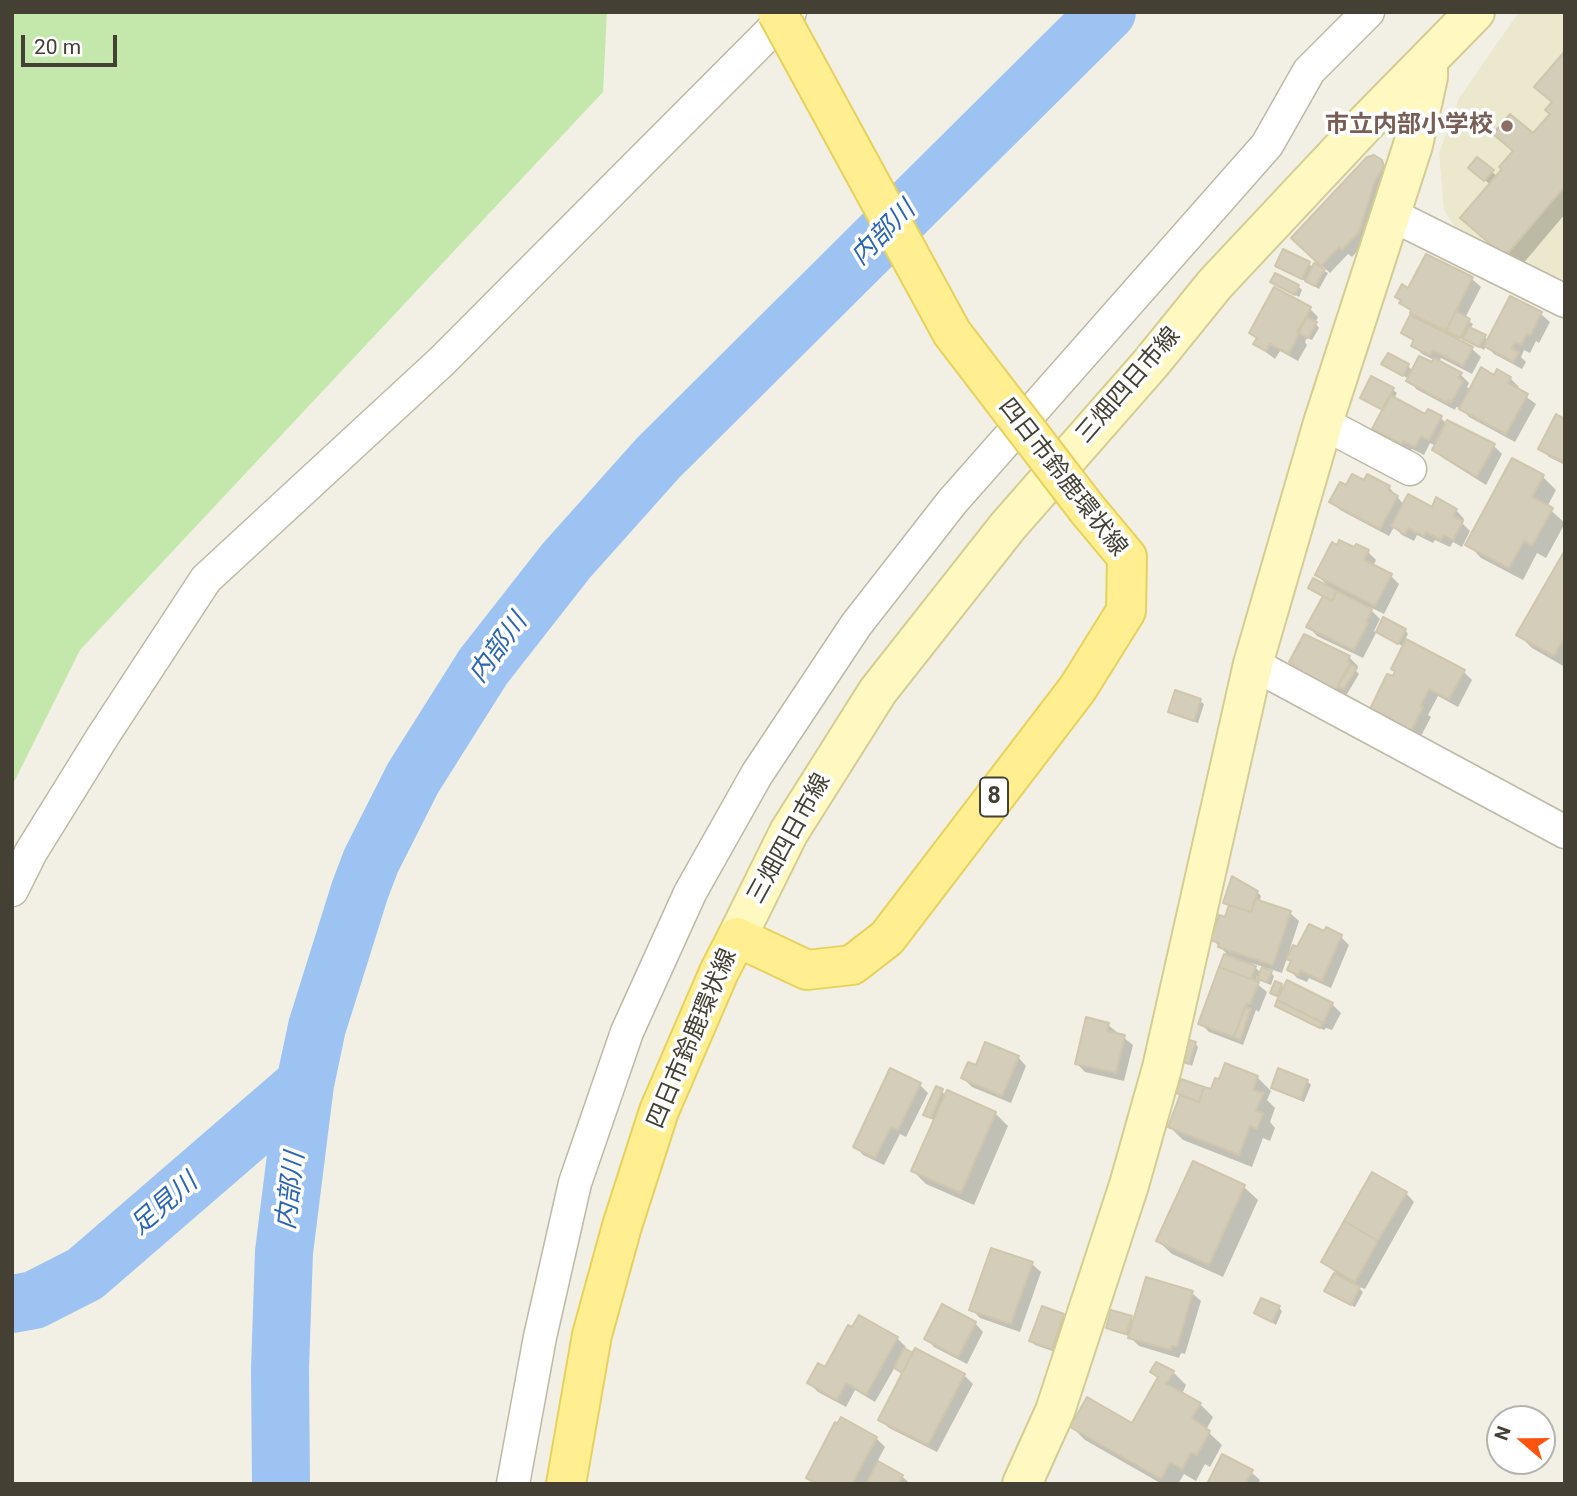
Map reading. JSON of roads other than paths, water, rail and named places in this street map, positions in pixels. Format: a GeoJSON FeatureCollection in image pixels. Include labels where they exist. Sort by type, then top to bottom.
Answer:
{"type":"FeatureCollection","features":[{"type":"Feature","properties":{"kind":"main road","name":"四日市鈴鹿環状線"},"geometry":{"type":"LineString","coordinates":[[566,1484],[592,1335],[622,1226],[659,1111],[737,936],[807,970],[852,965],[887,938],[1078,688],[1126,611],[1127,556],[1087,509],[951,333],[777,12]]}},
{"type":"Feature","properties":{"kind":"street"},"geometry":{"type":"LineString","coordinates":[[12,890],[31,852],[103,736],[206,579],[441,362],[790,12]]}},
{"type":"Feature","properties":{"kind":"street"},"geometry":{"type":"LineString","coordinates":[[513,1484],[540,1336],[575,1183],[627,1032],[690,893],[757,774],[856,625],[952,502],[1267,145],[1309,71],[1368,12]]}},
{"type":"Feature","properties":{"kind":"street","name":"三畑四日市線"},"geometry":{"type":"LineString","coordinates":[[737,936],[789,832],[878,691],[1008,526],[1151,363],[1215,284],[1475,12]]}},
{"type":"Feature","properties":{"kind":"street"},"geometry":{"type":"LineString","coordinates":[[1022,1484],[1063,1389],[1133,1172],[1162,1068],[1253,664],[1323,423],[1413,145],[1428,77],[1428,60]]}},
{"type":"Feature","properties":{"kind":"street"},"geometry":{"type":"LineString","coordinates":[[1390,214],[1565,301]]}},
{"type":"Feature","properties":{"kind":"street"},"geometry":{"type":"LineString","coordinates":[[1323,423],[1410,469]]}},
{"type":"Feature","properties":{"kind":"street"},"geometry":{"type":"LineString","coordinates":[[1253,664],[1565,832]]}},
{"type":"Feature","properties":{"kind":"waterway","name":"内部川"},"geometry":{"type":"LineString","coordinates":[[281,1484],[280,1369],[284,1252],[305,1084],[317,1027],[360,890],[371,861],[413,778],[483,667],[566,561],[658,458],[1107,12]]}},
{"type":"Feature","properties":{"kind":"waterway","name":"足見川"},"geometry":{"type":"LineString","coordinates":[[12,1304],[34,1300],[85,1274],[305,1084]]}},
{"type":"Feature","properties":{"kind":"place","name":"市立内部小学校"},"geometry":{"type":"Point","coordinates":[1507,126]}}]}
